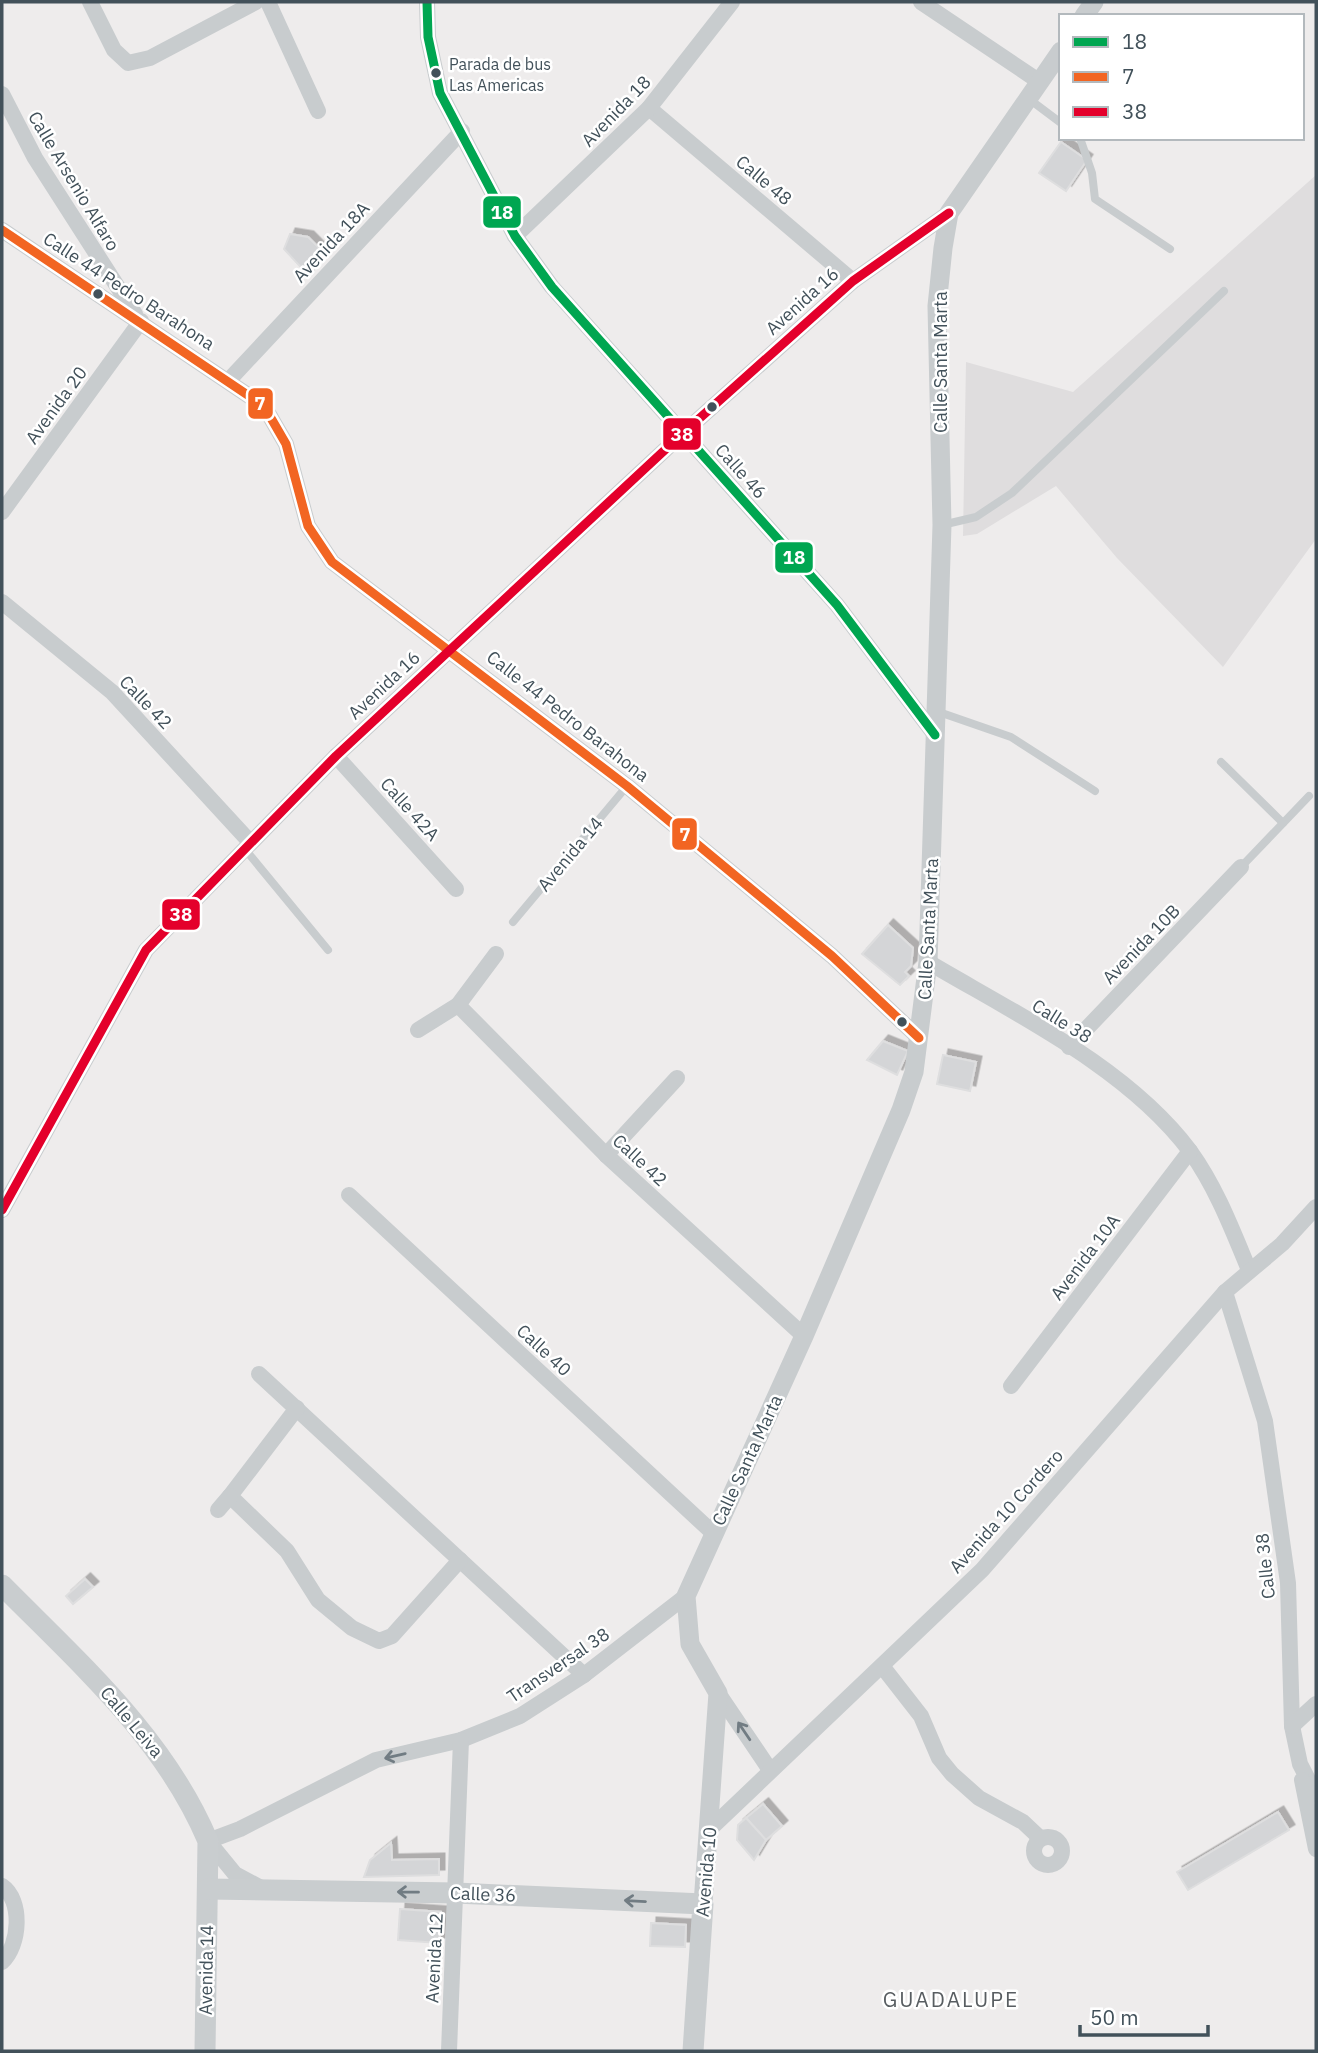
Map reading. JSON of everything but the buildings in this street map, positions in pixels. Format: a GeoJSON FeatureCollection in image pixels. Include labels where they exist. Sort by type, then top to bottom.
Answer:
{"type":"FeatureCollection","features":[{"type":"Feature","properties":{"kind":"main road","name":"Calle Leiva"},"geometry":{"type":"LineString","coordinates":[[2,1585],[150,1738],[195,1810],[208,1842],[208,1889]]}},
{"type":"Feature","properties":{"kind":"main road","name":"Calle 36"},"geometry":{"type":"LineString","coordinates":[[208,1889],[456,1893],[703,1905]]}},
{"type":"Feature","properties":{"kind":"main road","name":"Avenida 14"},"geometry":{"type":"LineString","coordinates":[[205,2051],[208,1889]]}},
{"type":"Feature","properties":{"kind":"main road","name":"Avenida 10"},"geometry":{"type":"LineString","coordinates":[[693,2051],[703,1905]]}},
{"type":"Feature","properties":{"kind":"street"},"geometry":{"type":"LineString","coordinates":[[90,2],[114,50],[128,63],[150,58],[257,2]]}},
{"type":"Feature","properties":{"kind":"street"},"geometry":{"type":"LineString","coordinates":[[268,2],[318,111]]}},
{"type":"Feature","properties":{"kind":"street","name":"Calle 46"},"geometry":{"type":"LineString","coordinates":[[427,2],[428,37],[440,93],[515,236],[552,287],[837,605],[935,735]]}},
{"type":"Feature","properties":{"kind":"street","name":"Avenida 18"},"geometry":{"type":"LineString","coordinates":[[515,236],[649,108],[732,2]]}},
{"type":"Feature","properties":{"kind":"street"},"geometry":{"type":"LineString","coordinates":[[922,2],[1040,82]]}},
{"type":"Feature","properties":{"kind":"street","name":"Calle Santa Marta"},"geometry":{"type":"LineString","coordinates":[[770,1770],[718,1693],[691,1644],[686,1596],[804,1336],[901,1110],[914,1072],[928,962],[942,525],[937,306],[949,213],[1059,54]]}},
{"type":"Feature","properties":{"kind":"street","name":"Calle Arsenio Alfaro"},"geometry":{"type":"LineString","coordinates":[[2,93],[34,158],[141,321]]}},
{"type":"Feature","properties":{"kind":"street","name":"Calle 48"},"geometry":{"type":"LineString","coordinates":[[649,108],[853,281]]}},
{"type":"Feature","properties":{"kind":"street","name":"Avenida 18A"},"geometry":{"type":"LineString","coordinates":[[229,380],[462,131]]}},
{"type":"Feature","properties":{"kind":"street","name":"Avenida 16"},"geometry":{"type":"LineString","coordinates":[[2,1210],[146,950],[336,756],[682,434],[853,281],[949,213]]}},
{"type":"Feature","properties":{"kind":"street","name":"Calle 44 Pedro Barahona"},"geometry":{"type":"LineString","coordinates":[[2,230],[264,406],[277,423],[286,444],[308,527],[325,553],[357,582],[450,649],[627,786],[832,956],[919,1038]]}},
{"type":"Feature","properties":{"kind":"street","name":"Avenida 20"},"geometry":{"type":"LineString","coordinates":[[2,512],[141,321]]}},
{"type":"Feature","properties":{"kind":"street","name":"Calle 42"},"geometry":{"type":"LineString","coordinates":[[2,602],[112,692],[247,845]]}},
{"type":"Feature","properties":{"kind":"street","name":"Calle 42A"},"geometry":{"type":"LineString","coordinates":[[336,756],[456,889]]}},
{"type":"Feature","properties":{"kind":"street","name":"Avenida 10B"},"geometry":{"type":"LineString","coordinates":[[1069,1047],[1241,867]]}},
{"type":"Feature","properties":{"kind":"street"},"geometry":{"type":"LineString","coordinates":[[418,1030],[458,1005],[496,954]]}},
{"type":"Feature","properties":{"kind":"street","name":"Calle 38"},"geometry":{"type":"LineString","coordinates":[[928,962],[1069,1047],[1152,1109],[1190,1151],[1222,1207],[1249,1270]]}},
{"type":"Feature","properties":{"kind":"street","name":"Calle 42"},"geometry":{"type":"LineString","coordinates":[[458,1005],[606,1155],[804,1336]]}},
{"type":"Feature","properties":{"kind":"street"},"geometry":{"type":"LineString","coordinates":[[606,1155],[677,1078]]}},
{"type":"Feature","properties":{"kind":"street","name":"Avenida 10A"},"geometry":{"type":"LineString","coordinates":[[1011,1386],[1190,1151]]}},
{"type":"Feature","properties":{"kind":"street","name":"Calle 40"},"geometry":{"type":"LineString","coordinates":[[349,1195],[713,1533]]}},
{"type":"Feature","properties":{"kind":"street","name":"Avenida 10 Cordero"},"geometry":{"type":"LineString","coordinates":[[710,1829],[982,1570],[1225,1292],[1282,1244],[1316,1207]]}},
{"type":"Feature","properties":{"kind":"street","name":"Calle 38"},"geometry":{"type":"LineString","coordinates":[[1225,1292],[1265,1421],[1288,1583],[1292,1726],[1300,1764],[1316,1795]]}},
{"type":"Feature","properties":{"kind":"street"},"geometry":{"type":"LineString","coordinates":[[259,1374],[584,1675]]}},
{"type":"Feature","properties":{"kind":"street"},"geometry":{"type":"LineString","coordinates":[[218,1510],[297,1408]]}},
{"type":"Feature","properties":{"kind":"street"},"geometry":{"type":"LineString","coordinates":[[230,1496],[287,1551],[318,1600],[352,1629],[369,1639],[379,1641],[392,1636],[460,1560]]}},
{"type":"Feature","properties":{"kind":"street","name":"Transversal 38"},"geometry":{"type":"LineString","coordinates":[[208,1842],[240,1829],[376,1760],[461,1740],[520,1716],[584,1675],[686,1596]]}},
{"type":"Feature","properties":{"kind":"street"},"geometry":{"type":"LineString","coordinates":[[882,1666],[921,1716],[939,1758],[952,1774],[979,1798],[1023,1822],[1040,1838]]}},
{"type":"Feature","properties":{"kind":"street","name":"Avenida 10"},"geometry":{"type":"LineString","coordinates":[[703,1905],[718,1693]]}},
{"type":"Feature","properties":{"kind":"street"},"geometry":{"type":"LineString","coordinates":[[1292,1726],[1316,1704]]}},
{"type":"Feature","properties":{"kind":"street","name":"Avenida 12"},"geometry":{"type":"LineString","coordinates":[[449,2051],[461,1740]]}},
{"type":"Feature","properties":{"kind":"street"},"geometry":{"type":"LineString","coordinates":[[1300,1764],[1316,1849]]}},
{"type":"Feature","properties":{"kind":"street","name":"Calle 36"},"geometry":{"type":"LineString","coordinates":[[208,1842],[235,1874],[264,1889]]}},
{"type":"Feature","properties":{"kind":"street"},"geometry":{"type":"LineString","coordinates":[[2,1886],[12,1893],[16,1903],[13,1947],[2,1962]]}},
{"type":"Feature","properties":{"kind":"lane"},"geometry":{"type":"LineString","coordinates":[[1029,99],[1059,122]]}},
{"type":"Feature","properties":{"kind":"lane"},"geometry":{"type":"LineString","coordinates":[[1081,140],[1093,173],[1095,199],[1170,249]]}},
{"type":"Feature","properties":{"kind":"lane"},"geometry":{"type":"LineString","coordinates":[[942,525],[976,517],[1012,493],[1224,290]]}},
{"type":"Feature","properties":{"kind":"lane"},"geometry":{"type":"LineString","coordinates":[[934,711],[1011,737],[1095,791]]}},
{"type":"Feature","properties":{"kind":"lane"},"geometry":{"type":"LineString","coordinates":[[1220,762],[1283,823]]}},
{"type":"Feature","properties":{"kind":"lane","name":"Avenida 14"},"geometry":{"type":"LineString","coordinates":[[513,922],[627,786]]}},
{"type":"Feature","properties":{"kind":"lane"},"geometry":{"type":"LineString","coordinates":[[1241,867],[1309,796]]}},
{"type":"Feature","properties":{"kind":"lane","name":"Calle 42"},"geometry":{"type":"LineString","coordinates":[[247,845],[328,950]]}},
{"type":"Feature","properties":{"kind":"shaded area"},"geometry":{"type":"Polygon","coordinates":[[[1316,175],[1316,539],[1223,667],[1117,558],[1056,486],[977,534],[963,536],[966,362],[1073,392],[1316,175]]]}},
{"type":"Feature","properties":{"kind":"transit line","name":"18"},"geometry":{"type":"LineString","coordinates":[[427,2],[428,37],[440,93],[515,236],[552,287],[837,605],[935,735]]}},
{"type":"Feature","properties":{"kind":"transit line","name":"38"},"geometry":{"type":"LineString","coordinates":[[2,1210],[146,950],[336,756],[682,434],[853,281],[949,213]]}},
{"type":"Feature","properties":{"kind":"transit line","name":"7"},"geometry":{"type":"LineString","coordinates":[[2,230],[264,406],[286,444],[308,526],[332,562],[627,786],[832,956],[919,1038]]}},
{"type":"Feature","properties":{"kind":"place","name":"Parada de bus Las Americas"},"geometry":{"type":"Point","coordinates":[436,73]}},
{"type":"Feature","properties":{"kind":"district","name":"GUADALUPE"},"geometry":{"type":"Point","coordinates":[951,1999]}}]}
